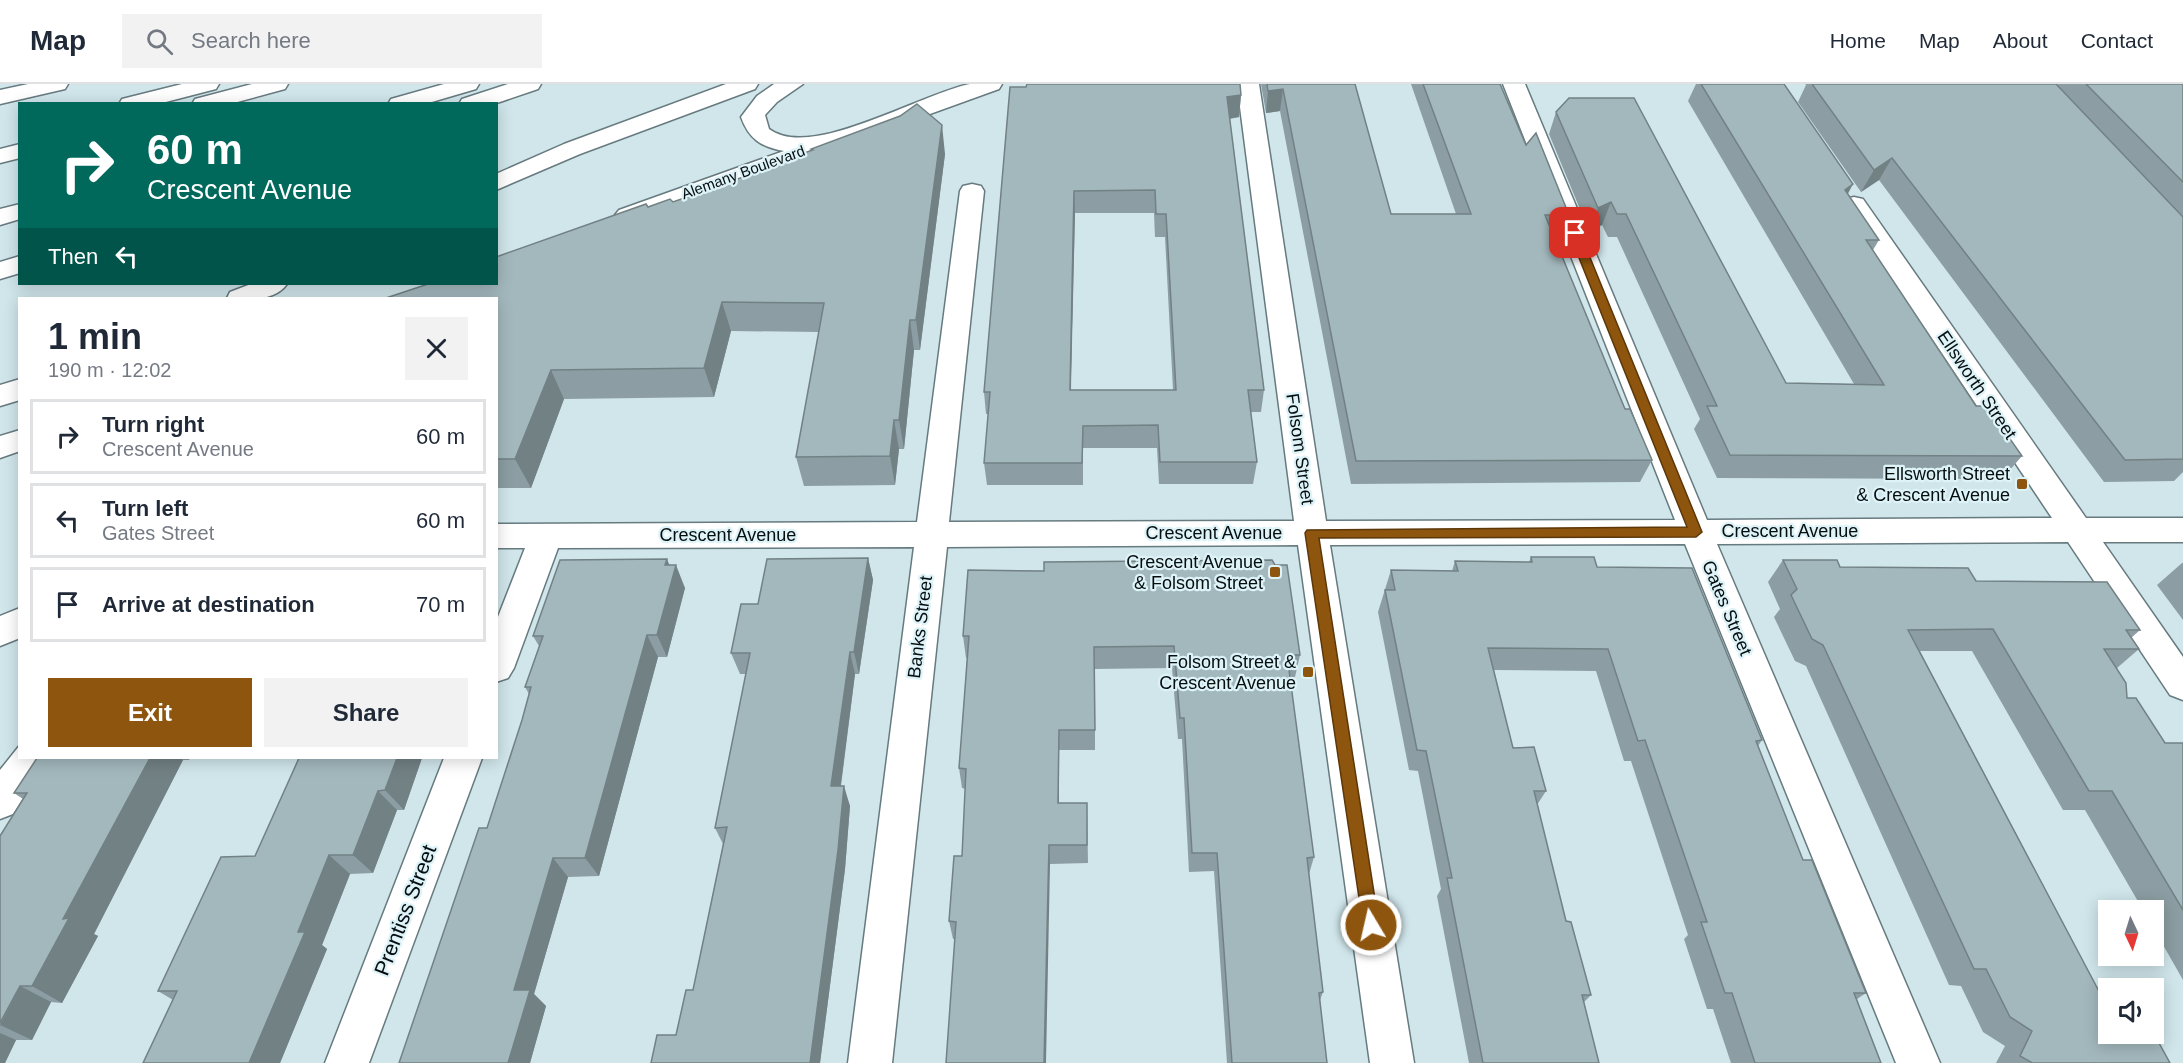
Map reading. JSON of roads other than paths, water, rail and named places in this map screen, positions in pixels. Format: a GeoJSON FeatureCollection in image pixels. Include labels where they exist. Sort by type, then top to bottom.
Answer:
{"type":"FeatureCollection","features":[{"type":"Feature","properties":{"kind":"main road"},"geometry":{"type":"LineString","coordinates":[[0,97],[57,84]]}},
{"type":"Feature","properties":{"kind":"main road"},"geometry":{"type":"LineString","coordinates":[[136,102],[208,84]]}},
{"type":"Feature","properties":{"kind":"main road"},"geometry":{"type":"LineString","coordinates":[[210,102],[277,84]]}},
{"type":"Feature","properties":{"kind":"main road"},"geometry":{"type":"LineString","coordinates":[[406,102],[468,84]]}},
{"type":"Feature","properties":{"kind":"main road"},"geometry":{"type":"LineString","coordinates":[[476,102],[530,84]]}},
{"type":"Feature","properties":{"kind":"main road"},"geometry":{"type":"LineString","coordinates":[[487,102],[537,84]]}},
{"type":"Feature","properties":{"kind":"main road"},"geometry":{"type":"LineString","coordinates":[[498,182],[572,149],[747,84]]}},
{"type":"Feature","properties":{"kind":"main road"},"geometry":{"type":"LineString","coordinates":[[792,84],[775,91],[761,103],[752,117],[756,132],[769,141],[790,145],[835,138]]}},
{"type":"Feature","properties":{"kind":"main road","name":"Alemany Boulevard"},"geometry":{"type":"LineString","coordinates":[[606,223],[835,138],[991,84]]}},
{"type":"Feature","properties":{"kind":"main road","name":"Folsom Street"},"geometry":{"type":"LineString","coordinates":[[1248,84],[1312,533],[1392,1063]]}},
{"type":"Feature","properties":{"kind":"main road","name":"Gates Street"},"geometry":{"type":"LineString","coordinates":[[1514,84],[1696,532],[1918,1063]]}},
{"type":"Feature","properties":{"kind":"main road"},"geometry":{"type":"LineString","coordinates":[[0,135],[18,130]]}},
{"type":"Feature","properties":{"kind":"main road"},"geometry":{"type":"LineString","coordinates":[[0,156],[18,152]]}},
{"type":"Feature","properties":{"kind":"main road","name":"Ellsworth Street"},"geometry":{"type":"LineString","coordinates":[[1841,185],[2183,685]]}},
{"type":"Feature","properties":{"kind":"main road","name":"Banks Street"},"geometry":{"type":"LineString","coordinates":[[870,1063],[972,191]]}},
{"type":"Feature","properties":{"kind":"main road"},"geometry":{"type":"LineString","coordinates":[[0,217],[18,212]]}},
{"type":"Feature","properties":{"kind":"main road"},"geometry":{"type":"LineString","coordinates":[[0,252],[18,247]]}},
{"type":"Feature","properties":{"kind":"main road"},"geometry":{"type":"LineString","coordinates":[[0,271],[18,265]]}},
{"type":"Feature","properties":{"kind":"main road"},"geometry":{"type":"LineString","coordinates":[[242,297],[272,285]]}},
{"type":"Feature","properties":{"kind":"main road"},"geometry":{"type":"LineString","coordinates":[[0,396],[18,390]]}},
{"type":"Feature","properties":{"kind":"main road"},"geometry":{"type":"LineString","coordinates":[[0,447],[18,441]]}},
{"type":"Feature","properties":{"kind":"main road","name":"Crescent Avenue"},"geometry":{"type":"LineString","coordinates":[[498,536],[2183,530]]}},
{"type":"Feature","properties":{"kind":"main road"},"geometry":{"type":"LineString","coordinates":[[498,663],[546,536]]}},
{"type":"Feature","properties":{"kind":"main road"},"geometry":{"type":"LineString","coordinates":[[0,632],[18,623]]}},
{"type":"Feature","properties":{"kind":"main road"},"geometry":{"type":"LineString","coordinates":[[0,802],[28,759]]}},
{"type":"Feature","properties":{"kind":"main road","name":"Prentiss Street"},"geometry":{"type":"LineString","coordinates":[[347,1063],[463,759]]}},
{"type":"Feature","properties":{"kind":"place","name":"Ellsworth Street & Crescent Avenue"},"geometry":{"type":"Point","coordinates":[2022,484]}},
{"type":"Feature","properties":{"kind":"place","name":"Crescent Avenue & Folsom Street"},"geometry":{"type":"Point","coordinates":[1275,572]}},
{"type":"Feature","properties":{"kind":"place","name":"Folsom Street & Crescent Avenue"},"geometry":{"type":"Point","coordinates":[1308,672]}}]}
